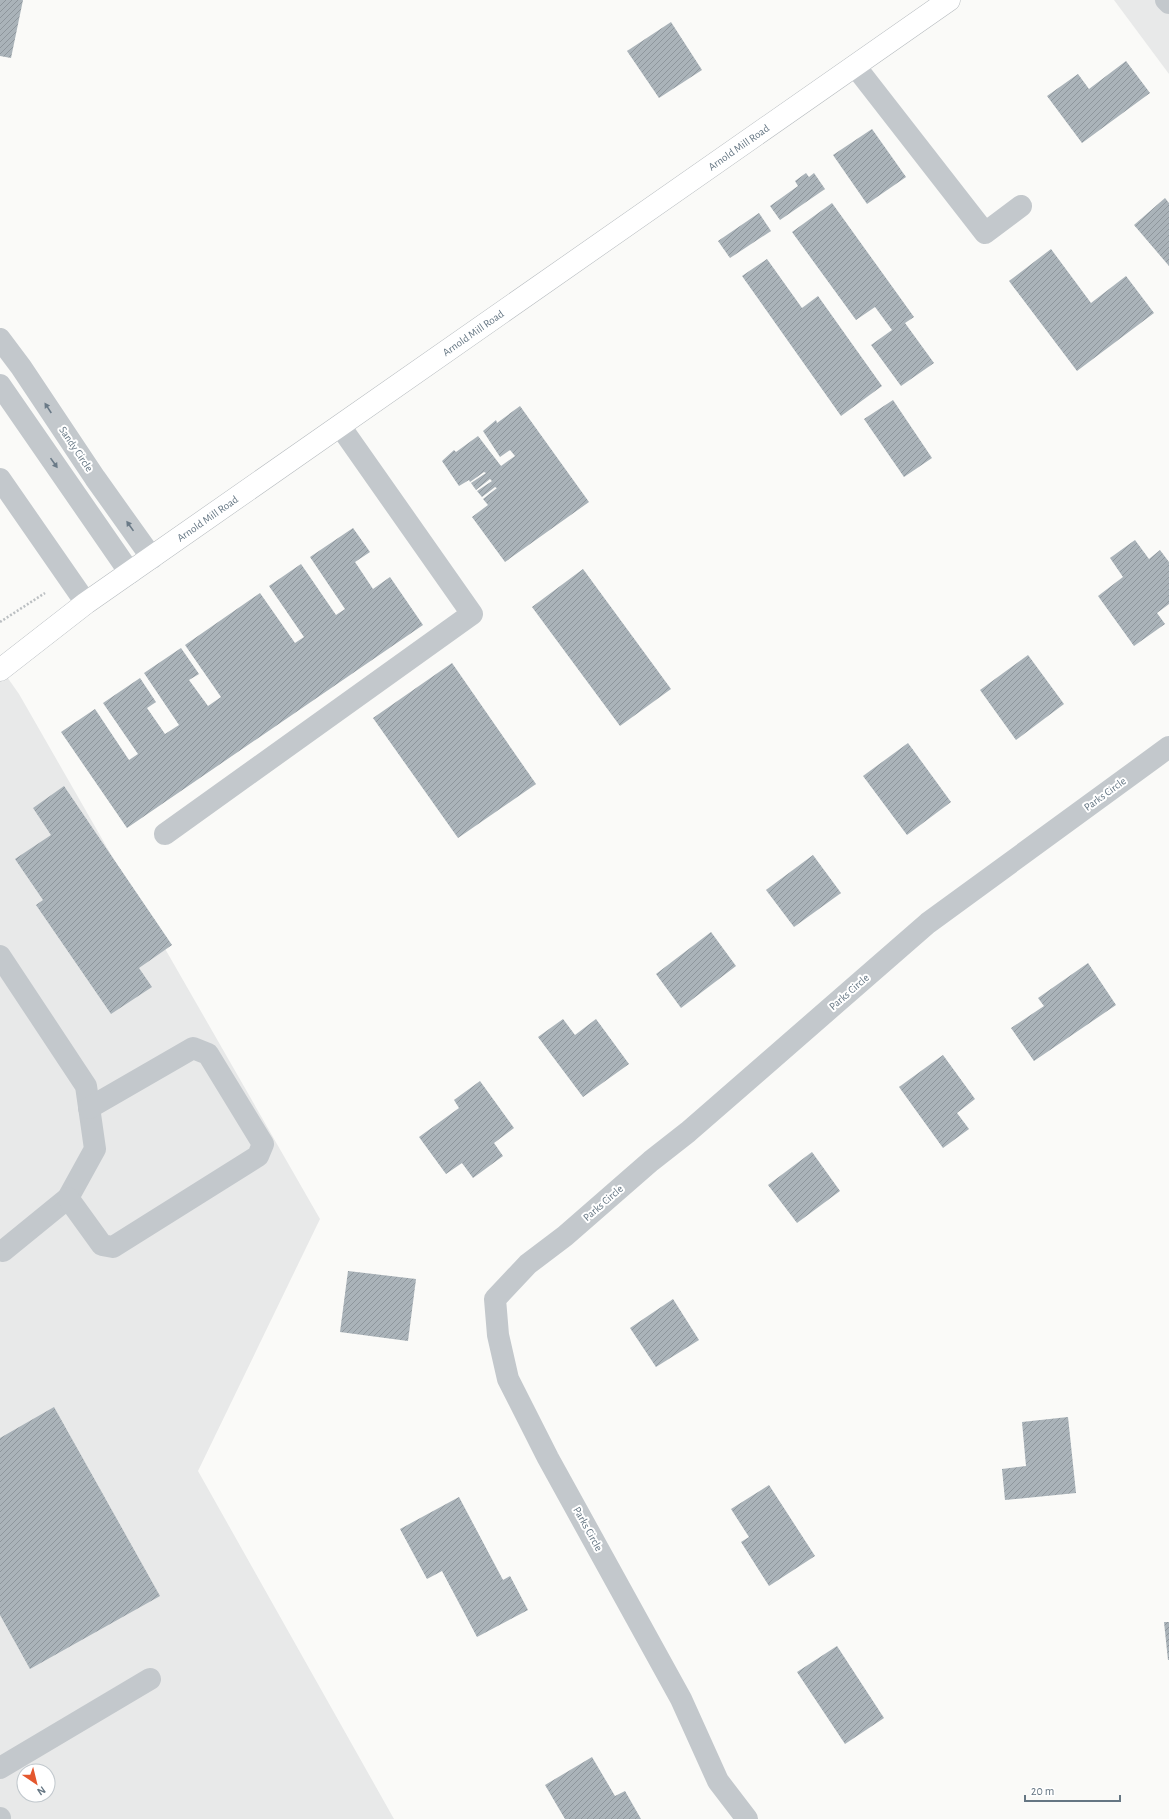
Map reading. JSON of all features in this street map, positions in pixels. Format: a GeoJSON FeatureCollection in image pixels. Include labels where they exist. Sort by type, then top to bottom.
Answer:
{"type":"FeatureCollection","features":[{"type":"Feature","properties":{"kind":"main road","name":"Arnold Mill Road"},"geometry":{"type":"LineString","coordinates":[[0,670],[86,603],[950,0]]}},
{"type":"Feature","properties":{"kind":"street"},"geometry":{"type":"LineString","coordinates":[[1166,0],[1169,3]]}},
{"type":"Feature","properties":{"kind":"street"},"geometry":{"type":"LineString","coordinates":[[855,66],[985,233],[1021,206]]}},
{"type":"Feature","properties":{"kind":"street","name":"Sandy Circle"},"geometry":{"type":"LineString","coordinates":[[0,339],[21,367],[91,472],[152,558]]}},
{"type":"Feature","properties":{"kind":"street"},"geometry":{"type":"LineString","coordinates":[[0,385],[130,573]]}},
{"type":"Feature","properties":{"kind":"street"},"geometry":{"type":"LineString","coordinates":[[165,834],[472,614],[340,426]]}},
{"type":"Feature","properties":{"kind":"street"},"geometry":{"type":"LineString","coordinates":[[0,479],[86,603]]}},
{"type":"Feature","properties":{"kind":"street","name":"Parks Circle"},"geometry":{"type":"LineString","coordinates":[[747,1819],[718,1781],[681,1699],[548,1458],[508,1379],[498,1335],[495,1298],[528,1264],[565,1236],[651,1161],[688,1132],[928,923],[1169,746]]}},
{"type":"Feature","properties":{"kind":"street"},"geometry":{"type":"LineString","coordinates":[[0,956],[86,1086],[95,1149],[68,1198],[3,1251]]}},
{"type":"Feature","properties":{"kind":"street"},"geometry":{"type":"LineString","coordinates":[[68,1198],[102,1245],[114,1246],[258,1156],[263,1144],[208,1054],[193,1048],[89,1108]]}},
{"type":"Feature","properties":{"kind":"street"},"geometry":{"type":"LineString","coordinates":[[0,1768],[150,1679]]}},
{"type":"Feature","properties":{"kind":"path"},"geometry":{"type":"LineString","coordinates":[[0,622],[68,577]]}},
{"type":"Feature","properties":{"kind":"shaded area"},"geometry":{"type":"Polygon","coordinates":[[[1114,0],[1169,0],[1169,74],[1114,0]]]}},
{"type":"Feature","properties":{"kind":"shaded area"},"geometry":{"type":"Polygon","coordinates":[[[0,667],[19,694],[320,1219],[198,1471],[394,1819],[0,1819],[0,667]]]}},
{"type":"Feature","properties":{"kind":"building"},"geometry":{"type":"Polygon","coordinates":[[[0,0],[23,0],[11,58],[0,56],[0,0]]]}},
{"type":"Feature","properties":{"kind":"building"},"geometry":{"type":"Polygon","coordinates":[[[671,22],[702,70],[659,98],[627,51],[671,22]]]}},
{"type":"Feature","properties":{"kind":"building"},"geometry":{"type":"Polygon","coordinates":[[[1126,61],[1150,93],[1082,143],[1047,96],[1078,74],[1089,89],[1126,61]]]}},
{"type":"Feature","properties":{"kind":"building"},"geometry":{"type":"Polygon","coordinates":[[[872,129],[906,177],[867,204],[833,155],[872,129]]]}},
{"type":"Feature","properties":{"kind":"building"},"geometry":{"type":"Polygon","coordinates":[[[806,173],[809,177],[814,173],[825,189],[780,220],[770,206],[798,186],[795,181],[806,173]]]}},
{"type":"Feature","properties":{"kind":"building"},"geometry":{"type":"Polygon","coordinates":[[[1165,198],[1169,203],[1169,266],[1134,225],[1165,198]]]}},
{"type":"Feature","properties":{"kind":"building"},"geometry":{"type":"Polygon","coordinates":[[[832,203],[914,317],[905,323],[934,363],[901,386],[871,345],[892,330],[875,307],[856,320],[792,232],[832,203]]]}},
{"type":"Feature","properties":{"kind":"building"},"geometry":{"type":"Polygon","coordinates":[[[759,213],[771,231],[730,258],[718,241],[759,213]]]}},
{"type":"Feature","properties":{"kind":"building"},"geometry":{"type":"Polygon","coordinates":[[[1051,249],[1091,303],[1126,276],[1154,313],[1077,371],[1009,281],[1051,249]]]}},
{"type":"Feature","properties":{"kind":"building"},"geometry":{"type":"Polygon","coordinates":[[[767,259],[802,308],[818,296],[882,386],[841,416],[742,276],[767,259]]]}},
{"type":"Feature","properties":{"kind":"building"},"geometry":{"type":"Polygon","coordinates":[[[893,400],[932,458],[904,477],[864,419],[893,400]]]}},
{"type":"Feature","properties":{"kind":"building"},"geometry":{"type":"Polygon","coordinates":[[[520,406],[589,502],[505,562],[472,517],[488,505],[483,499],[497,488],[495,487],[482,497],[477,491],[492,481],[490,479],[476,490],[471,483],[486,473],[484,472],[470,482],[469,480],[459,486],[442,461],[454,450],[456,452],[478,436],[501,466],[515,456],[510,450],[500,457],[483,431],[496,420],[497,423],[520,406]]]}},
{"type":"Feature","properties":{"kind":"building"},"geometry":{"type":"Polygon","coordinates":[[[353,528],[370,552],[355,562],[373,589],[390,577],[423,625],[127,828],[61,732],[95,709],[129,760],[138,754],[103,703],[140,678],[156,702],[147,708],[165,734],[179,725],[144,673],[181,648],[199,674],[189,680],[208,706],[221,697],[185,645],[260,593],[295,643],[304,637],[269,586],[301,564],[336,615],[345,609],[310,557],[353,528]]]}},
{"type":"Feature","properties":{"kind":"building"},"geometry":{"type":"Polygon","coordinates":[[[1135,540],[1149,559],[1160,550],[1169,562],[1169,604],[1157,613],[1165,624],[1134,646],[1098,596],[1123,577],[1110,558],[1135,540]]]}},
{"type":"Feature","properties":{"kind":"building"},"geometry":{"type":"Polygon","coordinates":[[[583,569],[671,689],[620,726],[532,607],[583,569]]]}},
{"type":"Feature","properties":{"kind":"building"},"geometry":{"type":"Polygon","coordinates":[[[1028,655],[1064,704],[1016,740],[980,690],[1028,655]]]}},
{"type":"Feature","properties":{"kind":"building"},"geometry":{"type":"Polygon","coordinates":[[[452,663],[536,784],[458,838],[373,718],[452,663]]]}},
{"type":"Feature","properties":{"kind":"building"},"geometry":{"type":"Polygon","coordinates":[[[908,743],[951,802],[907,835],[863,776],[908,743]]]}},
{"type":"Feature","properties":{"kind":"building"},"geometry":{"type":"Polygon","coordinates":[[[64,786],[172,945],[139,968],[152,987],[111,1014],[36,905],[43,900],[15,859],[51,835],[33,808],[64,786]]]}},
{"type":"Feature","properties":{"kind":"building"},"geometry":{"type":"Polygon","coordinates":[[[813,855],[841,893],[794,927],[766,890],[813,855]]]}},
{"type":"Feature","properties":{"kind":"building"},"geometry":{"type":"Polygon","coordinates":[[[711,932],[736,966],[681,1008],[656,974],[711,932]]]}},
{"type":"Feature","properties":{"kind":"building"},"geometry":{"type":"Polygon","coordinates":[[[1088,963],[1116,1005],[1034,1061],[1011,1028],[1044,1006],[1038,998],[1088,963]]]}},
{"type":"Feature","properties":{"kind":"building"},"geometry":{"type":"Polygon","coordinates":[[[563,1019],[575,1035],[596,1019],[629,1064],[583,1097],[538,1037],[563,1019]]]}},
{"type":"Feature","properties":{"kind":"building"},"geometry":{"type":"Polygon","coordinates":[[[943,1055],[975,1099],[957,1113],[969,1129],[943,1148],[899,1087],[943,1055]]]}},
{"type":"Feature","properties":{"kind":"building"},"geometry":{"type":"Polygon","coordinates":[[[480,1081],[514,1128],[494,1143],[503,1156],[473,1178],[462,1163],[446,1174],[419,1137],[459,1108],[454,1100],[480,1081]]]}},
{"type":"Feature","properties":{"kind":"building"},"geometry":{"type":"Polygon","coordinates":[[[812,1152],[840,1191],[797,1223],[768,1185],[812,1152]]]}},
{"type":"Feature","properties":{"kind":"building"},"geometry":{"type":"Polygon","coordinates":[[[348,1271],[416,1279],[408,1341],[340,1332],[348,1271]]]}},
{"type":"Feature","properties":{"kind":"building"},"geometry":{"type":"Polygon","coordinates":[[[673,1299],[699,1340],[656,1367],[630,1328],[673,1299]]]}},
{"type":"Feature","properties":{"kind":"building"},"geometry":{"type":"Polygon","coordinates":[[[54,1407],[160,1596],[30,1669],[0,1615],[0,1438],[54,1407]]]}},
{"type":"Feature","properties":{"kind":"building"},"geometry":{"type":"Polygon","coordinates":[[[1068,1417],[1076,1493],[1005,1500],[1002,1469],[1026,1466],[1022,1422],[1068,1417]]]}},
{"type":"Feature","properties":{"kind":"building"},"geometry":{"type":"Polygon","coordinates":[[[769,1485],[815,1556],[769,1586],[741,1542],[749,1537],[731,1509],[769,1485]]]}},
{"type":"Feature","properties":{"kind":"building"},"geometry":{"type":"Polygon","coordinates":[[[459,1497],[503,1580],[510,1576],[528,1610],[477,1637],[442,1571],[427,1579],[400,1529],[459,1497]]]}},
{"type":"Feature","properties":{"kind":"building"},"geometry":{"type":"Polygon","coordinates":[[[1164,1622],[1169,1622],[1169,1660],[1168,1660],[1164,1622]]]}},
{"type":"Feature","properties":{"kind":"building"},"geometry":{"type":"Polygon","coordinates":[[[837,1646],[884,1718],[845,1744],[797,1672],[837,1646]]]}},
{"type":"Feature","properties":{"kind":"building"},"geometry":{"type":"Polygon","coordinates":[[[592,1757],[615,1796],[625,1791],[641,1819],[565,1819],[545,1785],[592,1757]]]}}]}
